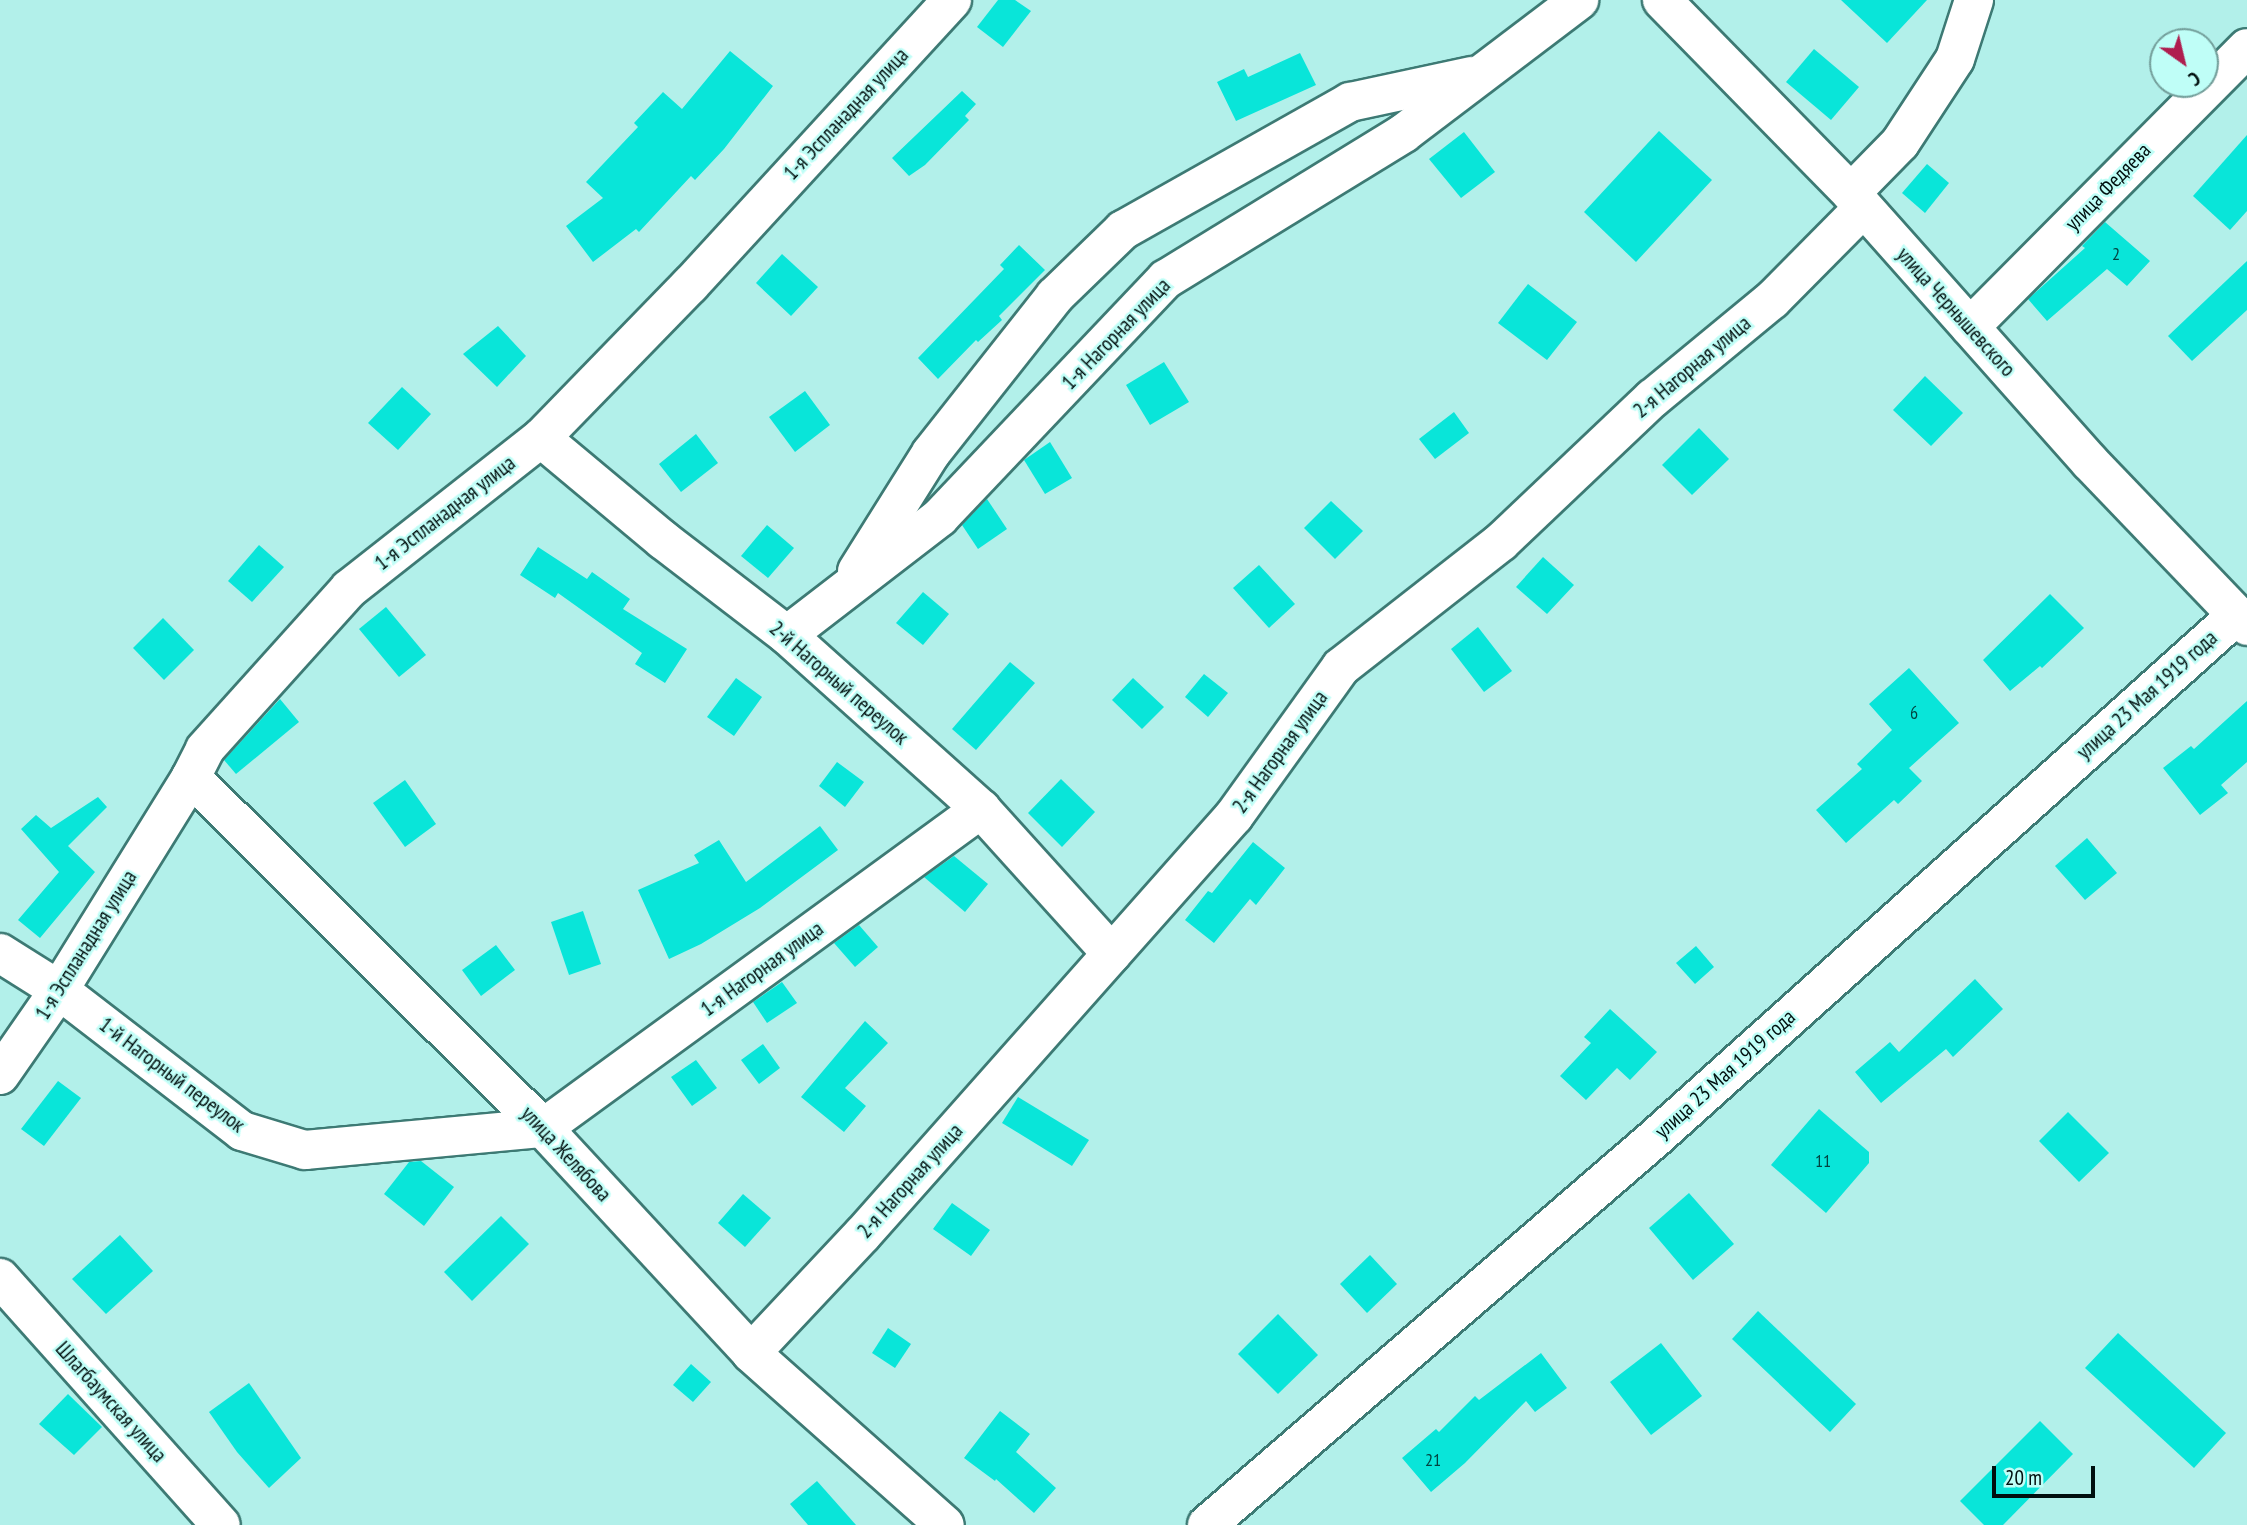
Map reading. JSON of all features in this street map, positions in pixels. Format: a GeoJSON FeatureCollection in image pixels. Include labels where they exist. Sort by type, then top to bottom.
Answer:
{"type":"FeatureCollection","features":[{"type":"Feature","properties":{"kind":"street","name":"1-я Эспланадная улица"},"geometry":{"type":"LineString","coordinates":[[0,1075],[59,990],[191,777],[205,749],[349,589],[541,438],[690,285],[952,0]]}},
{"type":"Feature","properties":{"kind":"street","name":"1-я Нагорная улица"},"geometry":{"type":"LineString","coordinates":[[787,635],[940,517],[1166,279],[1404,132],[1578,0]]}},
{"type":"Feature","properties":{"kind":"street","name":"улица Чернышевского"},"geometry":{"type":"LineString","coordinates":[[1662,0],[1857,200],[2090,462],[2242,621]]}},
{"type":"Feature","properties":{"kind":"street","name":"2-я Нагорная улица"},"geometry":{"type":"LineString","coordinates":[[751,1353],[862,1235],[1234,816],[1341,667],[1501,542],[1653,398],[1772,300],[1857,200],[1900,143],[1955,59],[1974,0]]}},
{"type":"Feature","properties":{"kind":"street","name":"улица Федяева"},"geometry":{"type":"LineString","coordinates":[[1970,327],[2247,48]]}},
{"type":"Feature","properties":{"kind":"street"},"geometry":{"type":"LineString","coordinates":[[844,591],[931,453],[1055,296],[1123,230],[1350,102],[1480,75]]}},
{"type":"Feature","properties":{"kind":"street","name":"2-й Нагорный переулок"},"geometry":{"type":"LineString","coordinates":[[541,438],[663,540],[787,635],[981,810],[1112,954]]}},
{"type":"Feature","properties":{"kind":"street","name":"улица 23 Мая 1919 года"},"geometry":{"type":"LineString","coordinates":[[1207,1525],[1654,1139],[2242,621]]}},
{"type":"Feature","properties":{"kind":"street","name":"улица Желябова"},"geometry":{"type":"LineString","coordinates":[[191,777],[543,1128],[751,1353],[945,1525]]}},
{"type":"Feature","properties":{"kind":"street","name":"1-я Нагорная улица"},"geometry":{"type":"LineString","coordinates":[[543,1128],[981,810]]}},
{"type":"Feature","properties":{"kind":"street","name":"1-й Нагорный переулок"},"geometry":{"type":"LineString","coordinates":[[0,953],[59,990],[242,1131],[305,1150],[543,1128]]}},
{"type":"Feature","properties":{"kind":"street","name":"Шлагбаумская улица"},"geometry":{"type":"LineString","coordinates":[[0,1278],[201,1518]]}},
{"type":"Feature","properties":{"kind":"building"},"geometry":{"type":"Polygon","coordinates":[[[998,0],[1015,0],[1031,11],[1003,47],[977,27],[998,0]]]}},
{"type":"Feature","properties":{"kind":"building"},"geometry":{"type":"Polygon","coordinates":[[[1841,0],[1927,0],[1887,43],[1841,0]]]}},
{"type":"Feature","properties":{"kind":"building"},"geometry":{"type":"Polygon","coordinates":[[[1814,49],[1859,87],[1831,120],[1786,82],[1814,49]]]}},
{"type":"Feature","properties":{"kind":"building"},"geometry":{"type":"Polygon","coordinates":[[[730,51],[773,86],[724,149],[695,180],[691,176],[639,232],[636,229],[593,262],[566,226],[603,198],[586,182],[638,127],[634,123],[663,92],[682,109],[730,51]]]}},
{"type":"Feature","properties":{"kind":"building"},"geometry":{"type":"Polygon","coordinates":[[[1300,53],[1316,85],[1236,121],[1217,82],[1244,69],[1248,77],[1300,53]]]}},
{"type":"Feature","properties":{"kind":"building"},"geometry":{"type":"Polygon","coordinates":[[[962,91],[976,104],[965,116],[969,120],[925,165],[909,176],[892,158],[962,91]]]}},
{"type":"Feature","properties":{"kind":"building"},"geometry":{"type":"Polygon","coordinates":[[[1659,131],[1712,180],[1636,262],[1584,212],[1659,131]]]}},
{"type":"Feature","properties":{"kind":"building"},"geometry":{"type":"Polygon","coordinates":[[[1464,132],[1495,172],[1461,198],[1429,159],[1464,132]]]}},
{"type":"Feature","properties":{"kind":"building"},"geometry":{"type":"Polygon","coordinates":[[[2247,135],[2247,211],[2230,230],[2193,196],[2247,135]]]}},
{"type":"Feature","properties":{"kind":"building"},"geometry":{"type":"Polygon","coordinates":[[[1927,164],[1949,183],[1925,213],[1902,193],[1927,164]]]}},
{"type":"Feature","properties":{"kind":"building"},"geometry":{"type":"Polygon","coordinates":[[[2105,222],[2150,261],[2127,286],[2107,269],[2047,321],[2028,299],[2085,248],[2082,246],[2105,222]]]}},
{"type":"Feature","properties":{"kind":"building"},"geometry":{"type":"Polygon","coordinates":[[[1019,245],[1045,270],[999,316],[1002,320],[978,342],[976,340],[938,379],[918,358],[1004,269],[1000,265],[1019,245]]]}},
{"type":"Feature","properties":{"kind":"building"},"geometry":{"type":"Polygon","coordinates":[[[782,254],[818,287],[791,316],[756,283],[782,254]]]}},
{"type":"Feature","properties":{"kind":"building"},"geometry":{"type":"Polygon","coordinates":[[[2247,261],[2247,310],[2192,361],[2168,336],[2247,261]]]}},
{"type":"Feature","properties":{"kind":"building"},"geometry":{"type":"Polygon","coordinates":[[[1528,284],[1577,322],[1547,360],[1498,323],[1528,284]]]}},
{"type":"Feature","properties":{"kind":"building"},"geometry":{"type":"Polygon","coordinates":[[[498,326],[526,356],[497,387],[463,354],[498,326]]]}},
{"type":"Feature","properties":{"kind":"building"},"geometry":{"type":"Polygon","coordinates":[[[1164,362],[1189,402],[1150,425],[1126,385],[1164,362]]]}},
{"type":"Feature","properties":{"kind":"building"},"geometry":{"type":"Polygon","coordinates":[[[1925,376],[1963,413],[1931,446],[1893,410],[1925,376]]]}},
{"type":"Feature","properties":{"kind":"building"},"geometry":{"type":"Polygon","coordinates":[[[402,387],[431,414],[398,450],[368,423],[402,387]]]}},
{"type":"Feature","properties":{"kind":"building"},"geometry":{"type":"Polygon","coordinates":[[[805,391],[830,425],[795,452],[769,417],[805,391]]]}},
{"type":"Feature","properties":{"kind":"building"},"geometry":{"type":"Polygon","coordinates":[[[1454,412],[1469,433],[1435,459],[1419,439],[1454,412]]]}},
{"type":"Feature","properties":{"kind":"building"},"geometry":{"type":"Polygon","coordinates":[[[1699,428],[1729,459],[1692,495],[1662,465],[1699,428]]]}},
{"type":"Feature","properties":{"kind":"building"},"geometry":{"type":"Polygon","coordinates":[[[696,434],[718,463],[681,492],[659,464],[696,434]]]}},
{"type":"Feature","properties":{"kind":"building"},"geometry":{"type":"Polygon","coordinates":[[[1050,442],[1072,478],[1045,494],[1024,460],[1050,442]]]}},
{"type":"Feature","properties":{"kind":"building"},"geometry":{"type":"Polygon","coordinates":[[[987,499],[1007,529],[978,549],[962,525],[987,499]]]}},
{"type":"Feature","properties":{"kind":"building"},"geometry":{"type":"Polygon","coordinates":[[[1331,501],[1363,531],[1335,559],[1304,528],[1331,501]]]}},
{"type":"Feature","properties":{"kind":"building"},"geometry":{"type":"Polygon","coordinates":[[[767,525],[794,548],[768,578],[741,556],[767,525]]]}},
{"type":"Feature","properties":{"kind":"building"},"geometry":{"type":"Polygon","coordinates":[[[259,545],[284,567],[252,602],[228,581],[259,545]]]}},
{"type":"Feature","properties":{"kind":"building"},"geometry":{"type":"Polygon","coordinates":[[[538,547],[587,579],[592,572],[630,599],[623,609],[687,649],[665,683],[635,664],[642,653],[558,593],[555,598],[520,575],[538,547]]]}},
{"type":"Feature","properties":{"kind":"building"},"geometry":{"type":"Polygon","coordinates":[[[1543,557],[1574,585],[1547,614],[1516,587],[1543,557]]]}},
{"type":"Feature","properties":{"kind":"building"},"geometry":{"type":"Polygon","coordinates":[[[1259,565],[1295,604],[1269,628],[1233,588],[1259,565]]]}},
{"type":"Feature","properties":{"kind":"building"},"geometry":{"type":"Polygon","coordinates":[[[923,592],[949,614],[923,645],[896,623],[923,592]]]}},
{"type":"Feature","properties":{"kind":"building"},"geometry":{"type":"Polygon","coordinates":[[[2050,594],[2084,628],[2042,668],[2040,666],[2010,691],[1983,660],[2050,594]]]}},
{"type":"Feature","properties":{"kind":"building"},"geometry":{"type":"Polygon","coordinates":[[[386,607],[426,655],[399,677],[359,629],[386,607]]]}},
{"type":"Feature","properties":{"kind":"building"},"geometry":{"type":"Polygon","coordinates":[[[163,618],[194,650],[164,680],[133,648],[163,618]]]}},
{"type":"Feature","properties":{"kind":"building"},"geometry":{"type":"Polygon","coordinates":[[[1478,627],[1512,671],[1484,692],[1451,649],[1478,627]]]}},
{"type":"Feature","properties":{"kind":"building"},"geometry":{"type":"Polygon","coordinates":[[[1010,662],[1035,683],[976,750],[952,729],[1010,662]]]}},
{"type":"Feature","properties":{"kind":"building"},"geometry":{"type":"Polygon","coordinates":[[[1909,668],[1959,723],[1909,768],[1922,781],[1898,804],[1894,800],[1846,843],[1816,810],[1862,769],[1857,764],[1892,730],[1869,704],[1909,668]]]}},
{"type":"Feature","properties":{"kind":"building"},"geometry":{"type":"Polygon","coordinates":[[[1204,674],[1228,693],[1208,717],[1185,697],[1204,674]]]}},
{"type":"Feature","properties":{"kind":"building"},"geometry":{"type":"Polygon","coordinates":[[[736,678],[762,697],[734,736],[707,717],[736,678]]]}},
{"type":"Feature","properties":{"kind":"building"},"geometry":{"type":"Polygon","coordinates":[[[1133,678],[1164,707],[1142,729],[1112,700],[1133,678]]]}},
{"type":"Feature","properties":{"kind":"building"},"geometry":{"type":"Polygon","coordinates":[[[280,699],[299,722],[236,774],[224,760],[280,699]]]}},
{"type":"Feature","properties":{"kind":"building"},"geometry":{"type":"Polygon","coordinates":[[[2247,701],[2247,762],[2221,785],[2228,793],[2200,815],[2163,768],[2191,746],[2194,749],[2247,701]]]}},
{"type":"Feature","properties":{"kind":"building"},"geometry":{"type":"Polygon","coordinates":[[[837,762],[864,782],[845,807],[819,786],[837,762]]]}},
{"type":"Feature","properties":{"kind":"building"},"geometry":{"type":"Polygon","coordinates":[[[1061,779],[1095,812],[1062,847],[1028,813],[1061,779]]]}},
{"type":"Feature","properties":{"kind":"building"},"geometry":{"type":"Polygon","coordinates":[[[405,780],[436,824],[405,847],[373,803],[405,780]]]}},
{"type":"Feature","properties":{"kind":"building"},"geometry":{"type":"Polygon","coordinates":[[[98,797],[107,807],[68,846],[95,872],[40,938],[18,920],[59,872],[21,829],[36,815],[51,828],[98,797]]]}},
{"type":"Feature","properties":{"kind":"building"},"geometry":{"type":"Polygon","coordinates":[[[820,826],[838,850],[760,908],[701,944],[669,959],[638,890],[699,863],[694,855],[719,840],[746,882],[820,826]]]}},
{"type":"Feature","properties":{"kind":"building"},"geometry":{"type":"Polygon","coordinates":[[[2087,838],[2117,873],[2085,900],[2055,866],[2087,838]]]}},
{"type":"Feature","properties":{"kind":"building"},"geometry":{"type":"Polygon","coordinates":[[[1253,842],[1285,868],[1256,905],[1250,899],[1214,943],[1185,920],[1208,891],[1212,893],[1253,842]]]}},
{"type":"Feature","properties":{"kind":"building"},"geometry":{"type":"Polygon","coordinates":[[[954,856],[988,884],[965,912],[924,877],[954,856]]]}},
{"type":"Feature","properties":{"kind":"building"},"geometry":{"type":"Polygon","coordinates":[[[583,911],[601,964],[569,975],[551,922],[583,911]]]}},
{"type":"Feature","properties":{"kind":"building"},"geometry":{"type":"Polygon","coordinates":[[[859,925],[878,947],[855,967],[834,943],[859,925]]]}},
{"type":"Feature","properties":{"kind":"building"},"geometry":{"type":"Polygon","coordinates":[[[496,945],[515,970],[481,996],[462,970],[496,945]]]}},
{"type":"Feature","properties":{"kind":"building"},"geometry":{"type":"Polygon","coordinates":[[[1696,946],[1714,967],[1695,984],[1676,963],[1696,946]]]}},
{"type":"Feature","properties":{"kind":"building"},"geometry":{"type":"Polygon","coordinates":[[[1975,979],[2003,1009],[1953,1057],[1946,1049],[1881,1103],[1855,1072],[1890,1042],[1899,1052],[1975,979]]]}},
{"type":"Feature","properties":{"kind":"building"},"geometry":{"type":"Polygon","coordinates":[[[782,982],[797,1003],[767,1023],[753,1002],[782,982]]]}},
{"type":"Feature","properties":{"kind":"building"},"geometry":{"type":"Polygon","coordinates":[[[1610,1009],[1657,1052],[1630,1080],[1617,1068],[1586,1100],[1560,1076],[1591,1043],[1584,1037],[1610,1009]]]}},
{"type":"Feature","properties":{"kind":"building"},"geometry":{"type":"Polygon","coordinates":[[[865,1021],[888,1043],[845,1088],[866,1106],[844,1132],[801,1097],[865,1021]]]}},
{"type":"Feature","properties":{"kind":"building"},"geometry":{"type":"Polygon","coordinates":[[[763,1044],[780,1068],[759,1084],[741,1060],[763,1044]]]}},
{"type":"Feature","properties":{"kind":"building"},"geometry":{"type":"Polygon","coordinates":[[[696,1060],[717,1088],[692,1106],[671,1077],[696,1060]]]}},
{"type":"Feature","properties":{"kind":"building"},"geometry":{"type":"Polygon","coordinates":[[[58,1081],[81,1098],[44,1146],[21,1129],[58,1081]]]}},
{"type":"Feature","properties":{"kind":"building"},"geometry":{"type":"Polygon","coordinates":[[[1018,1097],[1089,1140],[1072,1166],[1002,1123],[1018,1097]]]}},
{"type":"Feature","properties":{"kind":"building"},"geometry":{"type":"Polygon","coordinates":[[[1819,1109],[1869,1152],[1869,1163],[1826,1213],[1771,1165],[1819,1109]]]}},
{"type":"Feature","properties":{"kind":"building"},"geometry":{"type":"Polygon","coordinates":[[[2068,1112],[2109,1153],[2079,1182],[2039,1141],[2068,1112]]]}},
{"type":"Feature","properties":{"kind":"building"},"geometry":{"type":"Polygon","coordinates":[[[421,1161],[454,1187],[424,1226],[384,1194],[409,1162],[421,1161]]]}},
{"type":"Feature","properties":{"kind":"building"},"geometry":{"type":"Polygon","coordinates":[[[1689,1193],[1734,1244],[1693,1280],[1649,1228],[1689,1193]]]}},
{"type":"Feature","properties":{"kind":"building"},"geometry":{"type":"Polygon","coordinates":[[[743,1194],[771,1218],[745,1247],[718,1223],[743,1194]]]}},
{"type":"Feature","properties":{"kind":"building"},"geometry":{"type":"Polygon","coordinates":[[[952,1203],[990,1230],[971,1256],[933,1229],[952,1203]]]}},
{"type":"Feature","properties":{"kind":"building"},"geometry":{"type":"Polygon","coordinates":[[[501,1216],[529,1244],[472,1301],[444,1272],[501,1216]]]}},
{"type":"Feature","properties":{"kind":"building"},"geometry":{"type":"Polygon","coordinates":[[[120,1235],[153,1271],[106,1314],[72,1279],[120,1235]]]}},
{"type":"Feature","properties":{"kind":"building"},"geometry":{"type":"Polygon","coordinates":[[[1370,1255],[1397,1284],[1367,1313],[1340,1284],[1370,1255]]]}},
{"type":"Feature","properties":{"kind":"building"},"geometry":{"type":"Polygon","coordinates":[[[1758,1311],[1856,1404],[1830,1432],[1732,1339],[1758,1311]]]}},
{"type":"Feature","properties":{"kind":"building"},"geometry":{"type":"Polygon","coordinates":[[[1278,1314],[1318,1355],[1278,1394],[1238,1354],[1278,1314]]]}},
{"type":"Feature","properties":{"kind":"building"},"geometry":{"type":"Polygon","coordinates":[[[888,1328],[911,1344],[895,1368],[872,1353],[888,1328]]]}},
{"type":"Feature","properties":{"kind":"building"},"geometry":{"type":"Polygon","coordinates":[[[2118,1333],[2226,1433],[2194,1468],[2085,1368],[2118,1333]]]}},
{"type":"Feature","properties":{"kind":"building"},"geometry":{"type":"Polygon","coordinates":[[[1661,1343],[1702,1396],[1651,1435],[1610,1382],[1661,1343]]]}},
{"type":"Feature","properties":{"kind":"building"},"geometry":{"type":"Polygon","coordinates":[[[1541,1353],[1567,1388],[1535,1412],[1526,1401],[1465,1463],[1431,1492],[1402,1458],[1436,1429],[1439,1432],[1475,1396],[1479,1400],[1541,1353]]]}},
{"type":"Feature","properties":{"kind":"building"},"geometry":{"type":"Polygon","coordinates":[[[691,1364],[711,1382],[693,1402],[673,1385],[691,1364]]]}},
{"type":"Feature","properties":{"kind":"building"},"geometry":{"type":"Polygon","coordinates":[[[249,1383],[301,1458],[269,1488],[237,1452],[209,1412],[249,1383]]]}},
{"type":"Feature","properties":{"kind":"building"},"geometry":{"type":"Polygon","coordinates":[[[68,1394],[102,1427],[74,1455],[39,1424],[68,1394]]]}},
{"type":"Feature","properties":{"kind":"building"},"geometry":{"type":"Polygon","coordinates":[[[1000,1411],[1030,1434],[1016,1452],[1056,1488],[1034,1513],[996,1479],[995,1481],[964,1458],[1000,1411]]]}},
{"type":"Feature","properties":{"kind":"building"},"geometry":{"type":"Polygon","coordinates":[[[2040,1421],[2073,1454],[2003,1525],[1984,1525],[1960,1501],[2040,1421]]]}},
{"type":"Feature","properties":{"kind":"building"},"geometry":{"type":"Polygon","coordinates":[[[817,1481],[856,1525],[808,1525],[790,1504],[817,1481]]]}}]}
